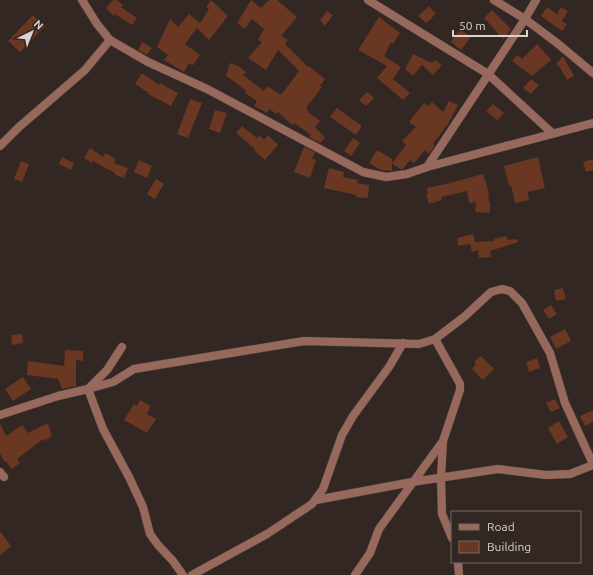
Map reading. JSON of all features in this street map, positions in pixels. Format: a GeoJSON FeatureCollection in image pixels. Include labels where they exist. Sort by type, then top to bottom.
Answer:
{"type":"FeatureCollection","features":[{"type":"Feature","properties":{"kind":"street"},"geometry":{"type":"LineString","coordinates":[[82,0],[97,24],[110,40],[148,62],[207,89],[363,172],[386,177],[407,174],[426,167],[593,123]]}},
{"type":"Feature","properties":{"kind":"street"},"geometry":{"type":"LineString","coordinates":[[368,0],[488,74],[552,133]]}},
{"type":"Feature","properties":{"kind":"street"},"geometry":{"type":"LineString","coordinates":[[494,0],[525,19],[557,43],[593,74]]}},
{"type":"Feature","properties":{"kind":"street"},"geometry":{"type":"LineString","coordinates":[[426,167],[525,19],[536,0]]}},
{"type":"Feature","properties":{"kind":"street"},"geometry":{"type":"LineString","coordinates":[[0,146],[19,127],[85,70],[110,40]]}},
{"type":"Feature","properties":{"kind":"street"},"geometry":{"type":"LineString","coordinates":[[0,415],[58,396],[113,382],[134,369],[304,340],[419,344],[435,339],[464,317],[491,292],[502,289],[510,291],[522,303],[550,354],[565,403],[593,464],[570,474],[546,475],[498,469],[441,477],[316,500]]}},
{"type":"Feature","properties":{"kind":"street"},"geometry":{"type":"LineString","coordinates":[[435,339],[460,384],[460,390],[443,441],[441,477],[442,514],[451,536]]}},
{"type":"Feature","properties":{"kind":"street"},"geometry":{"type":"LineString","coordinates":[[192,575],[268,534],[316,500],[323,489],[342,435],[353,416],[389,367],[404,343]]}},
{"type":"Feature","properties":{"kind":"street"},"geometry":{"type":"LineString","coordinates":[[88,389],[107,370],[122,347]]}},
{"type":"Feature","properties":{"kind":"street"},"geometry":{"type":"LineString","coordinates":[[88,389],[103,429],[129,477],[143,507],[150,534],[183,575]]}},
{"type":"Feature","properties":{"kind":"street"},"geometry":{"type":"LineString","coordinates":[[356,575],[370,554],[379,529],[443,441]]}},
{"type":"Feature","properties":{"kind":"street"},"geometry":{"type":"LineString","coordinates":[[458,563],[459,575]]}},
{"type":"Feature","properties":{"kind":"building"},"geometry":{"type":"Polygon","coordinates":[[[113,0],[117,0],[123,5],[121,7],[137,18],[132,25],[115,14],[114,16],[106,8],[113,0]]]}},
{"type":"Feature","properties":{"kind":"building"},"geometry":{"type":"Polygon","coordinates":[[[211,0],[228,16],[209,40],[197,28],[185,44],[200,55],[193,65],[189,63],[184,72],[164,60],[168,55],[157,47],[170,19],[178,27],[189,14],[200,23],[209,9],[206,7],[211,0]]]}},
{"type":"Feature","properties":{"kind":"building"},"geometry":{"type":"Polygon","coordinates":[[[251,0],[261,8],[269,0],[277,0],[297,17],[281,36],[288,40],[285,44],[308,67],[309,66],[325,79],[320,86],[322,87],[306,108],[308,109],[307,111],[320,121],[315,127],[325,138],[320,143],[309,137],[311,135],[294,123],[292,125],[278,112],[277,114],[269,109],[267,113],[254,106],[257,101],[245,93],[246,91],[226,76],[230,63],[238,66],[246,72],[243,75],[264,91],[267,86],[281,95],[299,71],[278,50],[266,70],[248,58],[262,42],[258,40],[264,29],[252,19],[245,29],[237,23],[251,0]]]}},
{"type":"Feature","properties":{"kind":"building"},"geometry":{"type":"Polygon","coordinates":[[[429,6],[436,14],[426,23],[418,16],[429,6]]]}},
{"type":"Feature","properties":{"kind":"building"},"geometry":{"type":"Polygon","coordinates":[[[547,7],[557,14],[561,7],[568,11],[562,21],[567,24],[562,31],[541,16],[547,7]]]}},
{"type":"Feature","properties":{"kind":"building"},"geometry":{"type":"Polygon","coordinates":[[[492,10],[511,29],[504,39],[497,34],[498,33],[484,18],[492,10]]]}},
{"type":"Feature","properties":{"kind":"building"},"geometry":{"type":"Polygon","coordinates":[[[327,11],[333,15],[325,26],[320,20],[327,11]]]}},
{"type":"Feature","properties":{"kind":"building"},"geometry":{"type":"Polygon","coordinates":[[[33,15],[45,26],[20,52],[8,41],[33,15]]]}},
{"type":"Feature","properties":{"kind":"building"},"geometry":{"type":"Polygon","coordinates":[[[379,17],[400,33],[393,44],[391,42],[384,56],[401,67],[393,79],[410,93],[403,100],[377,78],[387,66],[358,50],[379,17]]]}},
{"type":"Feature","properties":{"kind":"building"},"geometry":{"type":"Polygon","coordinates":[[[460,29],[471,37],[461,50],[451,42],[460,29]]]}},
{"type":"Feature","properties":{"kind":"building"},"geometry":{"type":"Polygon","coordinates":[[[142,42],[152,48],[147,55],[138,50],[142,42]]]}},
{"type":"Feature","properties":{"kind":"building"},"geometry":{"type":"Polygon","coordinates":[[[537,44],[551,60],[532,76],[512,61],[517,55],[522,59],[537,44]]]}},
{"type":"Feature","properties":{"kind":"building"},"geometry":{"type":"Polygon","coordinates":[[[413,54],[432,63],[435,60],[442,65],[433,75],[422,65],[413,76],[405,69],[413,54]]]}},
{"type":"Feature","properties":{"kind":"building"},"geometry":{"type":"Polygon","coordinates":[[[563,56],[574,76],[567,80],[559,66],[556,64],[563,56]]]}},
{"type":"Feature","properties":{"kind":"building"},"geometry":{"type":"Polygon","coordinates":[[[142,73],[159,85],[160,83],[178,93],[171,106],[148,94],[149,93],[135,84],[142,73]]]}},
{"type":"Feature","properties":{"kind":"building"},"geometry":{"type":"Polygon","coordinates":[[[531,79],[539,85],[531,94],[523,88],[531,79]]]}},
{"type":"Feature","properties":{"kind":"building"},"geometry":{"type":"Polygon","coordinates":[[[367,92],[374,98],[366,106],[359,100],[367,92]]]}},
{"type":"Feature","properties":{"kind":"building"},"geometry":{"type":"Polygon","coordinates":[[[190,99],[202,103],[188,138],[177,134],[190,99]]]}},
{"type":"Feature","properties":{"kind":"building"},"geometry":{"type":"Polygon","coordinates":[[[449,101],[458,105],[448,124],[433,144],[435,145],[429,154],[425,150],[414,163],[410,160],[403,169],[400,169],[392,163],[406,145],[402,141],[416,127],[409,122],[424,103],[428,106],[432,102],[443,112],[449,101]]]}},
{"type":"Feature","properties":{"kind":"building"},"geometry":{"type":"Polygon","coordinates":[[[493,104],[504,113],[497,120],[486,111],[493,104]]]}},
{"type":"Feature","properties":{"kind":"building"},"geometry":{"type":"Polygon","coordinates":[[[337,108],[362,126],[356,135],[330,117],[337,108]]]}},
{"type":"Feature","properties":{"kind":"building"},"geometry":{"type":"Polygon","coordinates":[[[215,110],[227,113],[220,133],[209,129],[215,110]]]}},
{"type":"Feature","properties":{"kind":"building"},"geometry":{"type":"Polygon","coordinates":[[[242,126],[257,138],[259,135],[264,140],[268,135],[278,145],[265,160],[254,150],[255,149],[236,133],[242,126]]]}},
{"type":"Feature","properties":{"kind":"building"},"geometry":{"type":"Polygon","coordinates":[[[353,138],[360,143],[351,156],[344,151],[353,138]]]}},
{"type":"Feature","properties":{"kind":"building"},"geometry":{"type":"Polygon","coordinates":[[[304,147],[315,152],[312,159],[316,160],[310,178],[294,172],[304,147]]]}},
{"type":"Feature","properties":{"kind":"building"},"geometry":{"type":"Polygon","coordinates":[[[90,148],[103,157],[105,153],[116,159],[114,163],[128,168],[124,178],[115,175],[115,173],[93,161],[92,163],[84,158],[90,148]]]}},
{"type":"Feature","properties":{"kind":"building"},"geometry":{"type":"Polygon","coordinates":[[[377,150],[392,159],[392,171],[381,170],[369,163],[377,150]]]}},
{"type":"Feature","properties":{"kind":"building"},"geometry":{"type":"Polygon","coordinates":[[[62,157],[74,163],[71,170],[59,164],[62,157]]]}},
{"type":"Feature","properties":{"kind":"building"},"geometry":{"type":"Polygon","coordinates":[[[538,157],[545,188],[528,192],[529,200],[515,203],[511,185],[509,186],[504,166],[538,157]]]}},
{"type":"Feature","properties":{"kind":"building"},"geometry":{"type":"Polygon","coordinates":[[[593,159],[593,170],[586,172],[583,162],[593,159]]]}},
{"type":"Feature","properties":{"kind":"building"},"geometry":{"type":"Polygon","coordinates":[[[139,160],[152,166],[147,178],[134,172],[139,160]]]}},
{"type":"Feature","properties":{"kind":"building"},"geometry":{"type":"Polygon","coordinates":[[[21,161],[29,164],[22,182],[14,179],[21,161]]]}},
{"type":"Feature","properties":{"kind":"building"},"geometry":{"type":"Polygon","coordinates":[[[329,168],[344,172],[343,177],[358,180],[357,183],[369,185],[368,198],[356,197],[356,195],[324,188],[329,168]]]}},
{"type":"Feature","properties":{"kind":"building"},"geometry":{"type":"Polygon","coordinates":[[[483,174],[488,189],[490,213],[475,212],[476,202],[469,203],[467,191],[441,197],[442,200],[429,204],[426,195],[428,195],[427,188],[483,174]]]}},
{"type":"Feature","properties":{"kind":"building"},"geometry":{"type":"Polygon","coordinates":[[[156,179],[164,184],[155,199],[147,194],[156,179]]]}},
{"type":"Feature","properties":{"kind":"building"},"geometry":{"type":"Polygon","coordinates":[[[473,234],[475,242],[494,241],[494,239],[506,236],[508,240],[517,239],[518,242],[490,251],[491,257],[479,258],[478,250],[472,252],[470,244],[458,246],[457,238],[473,234]]]}},
{"type":"Feature","properties":{"kind":"building"},"geometry":{"type":"Polygon","coordinates":[[[563,288],[566,299],[556,301],[554,290],[563,288]]]}},
{"type":"Feature","properties":{"kind":"building"},"geometry":{"type":"Polygon","coordinates":[[[551,305],[557,314],[549,319],[543,310],[551,305]]]}},
{"type":"Feature","properties":{"kind":"building"},"geometry":{"type":"Polygon","coordinates":[[[565,329],[571,341],[556,349],[550,337],[565,329]]]}},
{"type":"Feature","properties":{"kind":"building"},"geometry":{"type":"Polygon","coordinates":[[[22,334],[23,343],[12,345],[11,335],[22,334]]]}},
{"type":"Feature","properties":{"kind":"building"},"geometry":{"type":"Polygon","coordinates":[[[65,350],[83,351],[83,361],[76,360],[76,386],[62,389],[58,379],[27,375],[28,361],[64,366],[65,350]]]}},
{"type":"Feature","properties":{"kind":"building"},"geometry":{"type":"Polygon","coordinates":[[[481,356],[494,369],[483,380],[472,369],[476,364],[474,362],[481,356]]]}},
{"type":"Feature","properties":{"kind":"building"},"geometry":{"type":"Polygon","coordinates":[[[537,358],[540,368],[529,372],[526,362],[537,358]]]}},
{"type":"Feature","properties":{"kind":"building"},"geometry":{"type":"Polygon","coordinates":[[[23,377],[31,389],[13,401],[5,389],[23,377]]]}},
{"type":"Feature","properties":{"kind":"building"},"geometry":{"type":"Polygon","coordinates":[[[555,399],[560,408],[551,412],[546,403],[555,399]]]}},
{"type":"Feature","properties":{"kind":"building"},"geometry":{"type":"Polygon","coordinates":[[[140,400],[151,406],[147,414],[156,419],[147,433],[124,420],[134,404],[137,406],[140,400]]]}},
{"type":"Feature","properties":{"kind":"building"},"geometry":{"type":"Polygon","coordinates":[[[593,410],[593,422],[585,426],[580,416],[593,410]]]}},
{"type":"Feature","properties":{"kind":"building"},"geometry":{"type":"Polygon","coordinates":[[[559,421],[568,437],[557,444],[548,428],[559,421]]]}},
{"type":"Feature","properties":{"kind":"building"},"geometry":{"type":"Polygon","coordinates":[[[48,423],[52,436],[44,441],[43,439],[17,459],[20,463],[12,469],[6,461],[4,461],[0,453],[0,424],[6,436],[22,425],[28,433],[48,423]]]}},
{"type":"Feature","properties":{"kind":"building"},"geometry":{"type":"Polygon","coordinates":[[[0,531],[11,546],[0,555],[0,531]]]}}]}
